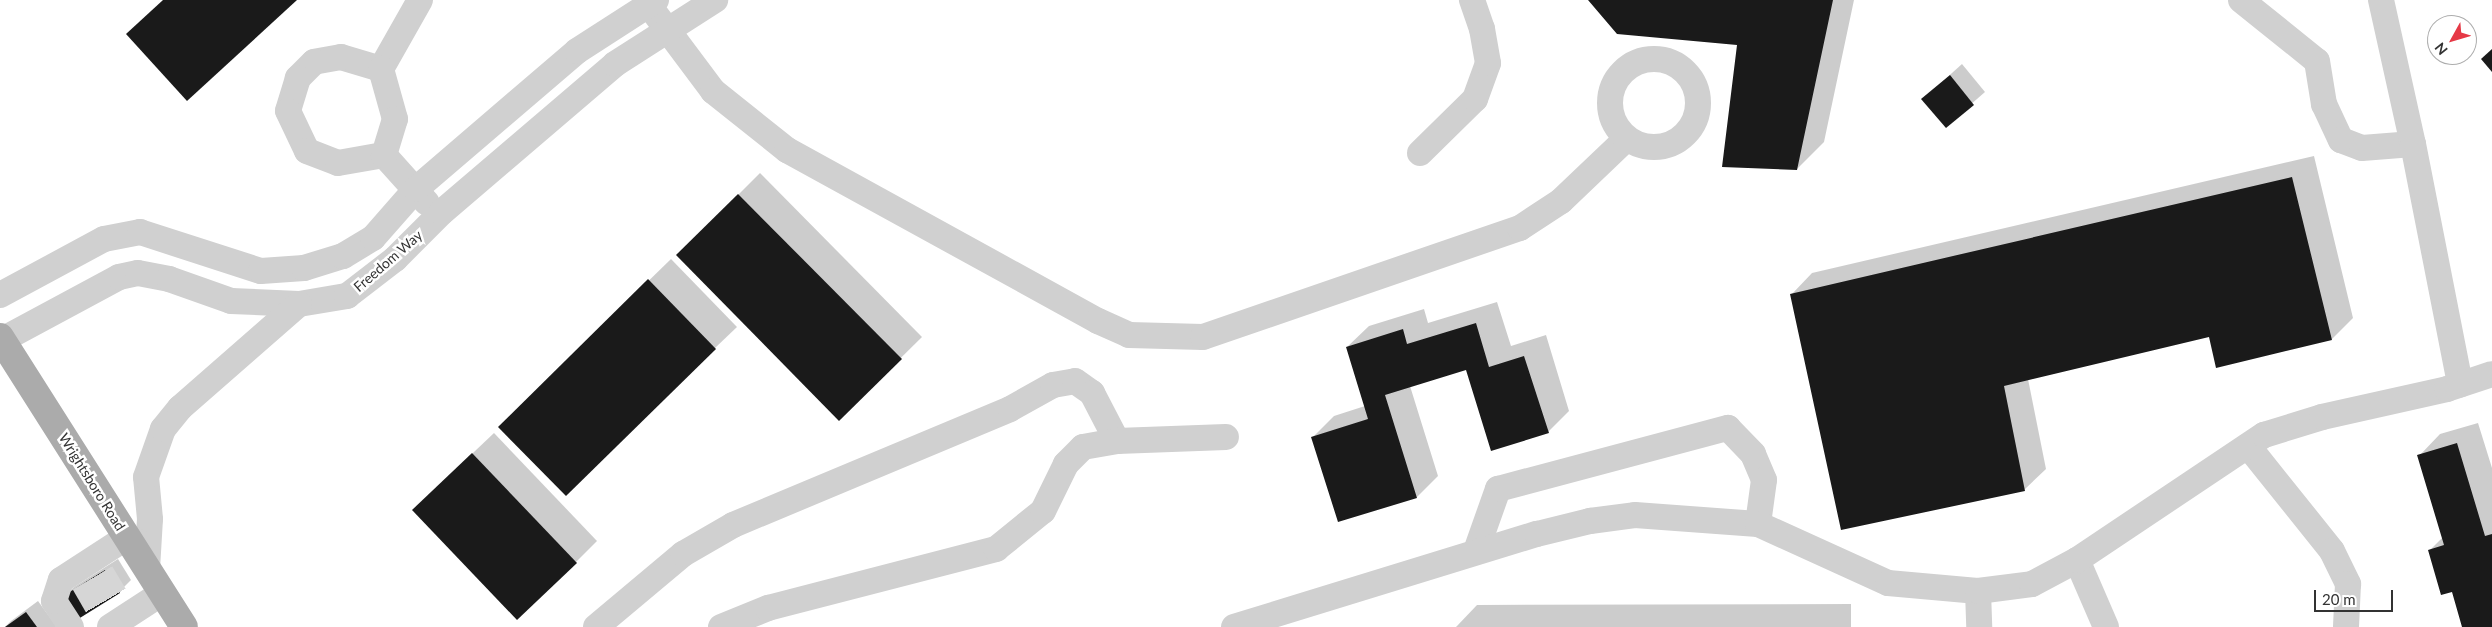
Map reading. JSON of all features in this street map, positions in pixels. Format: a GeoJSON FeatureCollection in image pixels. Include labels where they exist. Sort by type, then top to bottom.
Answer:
{"type":"FeatureCollection","features":[{"type":"Feature","properties":{"kind":"main road","name":"Wrightsboro Road"},"geometry":{"type":"LineString","coordinates":[[1,339],[184,627]]}},
{"type":"Feature","properties":{"kind":"street"},"geometry":{"type":"LineString","coordinates":[[384,155],[395,119],[381,69],[420,0]]}},
{"type":"Feature","properties":{"kind":"street","name":"Freedom Way"},"geometry":{"type":"LineString","coordinates":[[1,339],[119,277],[138,273],[169,280],[231,301],[299,304],[347,296],[395,259],[438,216],[615,64],[715,0]]}},
{"type":"Feature","properties":{"kind":"street"},"geometry":{"type":"LineString","coordinates":[[1420,153],[1475,100],[1488,63],[1482,29],[1472,0]]}},
{"type":"Feature","properties":{"kind":"street"},"geometry":{"type":"LineString","coordinates":[[2241,0],[2317,61],[2324,104],[2341,140],[2362,148],[2413,144]]}},
{"type":"Feature","properties":{"kind":"street"},"geometry":{"type":"LineString","coordinates":[[2381,0],[2413,144],[2460,384]]}},
{"type":"Feature","properties":{"kind":"street"},"geometry":{"type":"LineString","coordinates":[[650,1],[666,30],[713,91],[787,150],[1098,321],[1129,335],[1203,337],[1520,228],[1561,200],[1626,138]]}},
{"type":"Feature","properties":{"kind":"street","name":"Freedom Way"},"geometry":{"type":"LineString","coordinates":[[0,295],[104,238],[140,232],[261,271],[304,268],[343,256],[373,238],[416,189],[577,51],[650,1]]}},
{"type":"Feature","properties":{"kind":"street"},"geometry":{"type":"LineString","coordinates":[[381,69],[341,57],[314,62],[298,78],[288,111],[307,151],[338,163],[384,155]]}},
{"type":"Feature","properties":{"kind":"street"},"geometry":{"type":"LineString","coordinates":[[384,155],[438,216]]}},
{"type":"Feature","properties":{"kind":"street"},"geometry":{"type":"LineString","coordinates":[[147,569],[150,519],[146,477],[163,430],[180,408],[299,304]]}},
{"type":"Feature","properties":{"kind":"street"},"geometry":{"type":"LineString","coordinates":[[1234,627],[1476,551],[1590,521],[1635,515],[1758,524],[1888,583],[1978,591],[2032,584],[2077,560],[2264,435],[2322,416],[2460,384],[2492,374]]}},
{"type":"Feature","properties":{"kind":"street"},"geometry":{"type":"LineString","coordinates":[[596,627],[683,554],[733,525],[1010,409],[1053,385],[1074,381],[1092,393],[1117,440]]}},
{"type":"Feature","properties":{"kind":"street"},"geometry":{"type":"LineString","coordinates":[[1476,551],[1498,489],[1728,428],[1753,454],[1764,480],[1758,524]]}},
{"type":"Feature","properties":{"kind":"street"},"geometry":{"type":"LineString","coordinates":[[738,624],[768,608],[996,549],[1043,511],[1066,464],[1083,447],[1117,440],[1226,437]]}},
{"type":"Feature","properties":{"kind":"street"},"geometry":{"type":"LineString","coordinates":[[2248,446],[2332,551],[2348,584],[2346,627]]}},
{"type":"Feature","properties":{"kind":"street"},"geometry":{"type":"LineString","coordinates":[[71,627],[54,601],[61,580],[89,571],[127,537]]}},
{"type":"Feature","properties":{"kind":"street"},"geometry":{"type":"LineString","coordinates":[[2077,560],[2106,627]]}},
{"type":"Feature","properties":{"kind":"street"},"geometry":{"type":"LineString","coordinates":[[1978,591],[1979,627]]}},
{"type":"Feature","properties":{"kind":"street"},"geometry":{"type":"LineString","coordinates":[[112,614],[162,593]]}},
{"type":"Feature","properties":{"kind":"building"},"geometry":{"type":"Polygon","coordinates":[[[163,0],[297,0],[187,101],[126,34],[163,0]]]}},
{"type":"Feature","properties":{"kind":"building"},"geometry":{"type":"Polygon","coordinates":[[[1588,0],[1833,0],[1797,170],[1722,167],[1737,45],[1617,34],[1588,0]]]}},
{"type":"Feature","properties":{"kind":"building"},"geometry":{"type":"Polygon","coordinates":[[[2492,49],[2492,72],[2481,59],[2492,49]]]}},
{"type":"Feature","properties":{"kind":"building"},"geometry":{"type":"Polygon","coordinates":[[[1950,75],[1974,105],[1946,128],[1921,99],[1950,75]]]}},
{"type":"Feature","properties":{"kind":"building"},"geometry":{"type":"Polygon","coordinates":[[[2292,177],[2332,340],[2216,368],[2209,337],[2004,386],[2025,491],[1841,530],[1790,294],[2292,177]]]}},
{"type":"Feature","properties":{"kind":"building"},"geometry":{"type":"Polygon","coordinates":[[[738,194],[902,359],[839,421],[676,255],[738,194]]]}},
{"type":"Feature","properties":{"kind":"building"},"geometry":{"type":"Polygon","coordinates":[[[648,279],[716,349],[566,496],[498,427],[648,279]]]}},
{"type":"Feature","properties":{"kind":"building"},"geometry":{"type":"Polygon","coordinates":[[[1476,323],[1489,367],[1524,356],[1549,433],[1491,451],[1466,370],[1385,395],[1417,498],[1338,522],[1311,437],[1368,419],[1346,347],[1403,329],[1407,344],[1476,323]]]}},
{"type":"Feature","properties":{"kind":"building"},"geometry":{"type":"Polygon","coordinates":[[[2457,443],[2485,536],[2492,534],[2492,627],[2462,627],[2452,592],[2441,595],[2428,550],[2444,545],[2417,455],[2457,443]]]}},
{"type":"Feature","properties":{"kind":"building"},"geometry":{"type":"Polygon","coordinates":[[[472,453],[577,563],[517,620],[412,510],[472,453]]]}},
{"type":"Feature","properties":{"kind":"building"},"geometry":{"type":"Polygon","coordinates":[[[105,570],[120,593],[75,621],[60,598],[105,570]]]}},
{"type":"Feature","properties":{"kind":"building"},"geometry":{"type":"Polygon","coordinates":[[[26,612],[37,627],[5,627],[26,612]]]}},
{"type":"Feature","properties":{"kind":"tunnel"},"geometry":{"type":"LineString","coordinates":[[101,573],[115,596]]}},
{"type":"Feature","properties":{"kind":"tunnel"},"geometry":{"type":"LineString","coordinates":[[84,583],[98,607]]}}]}
